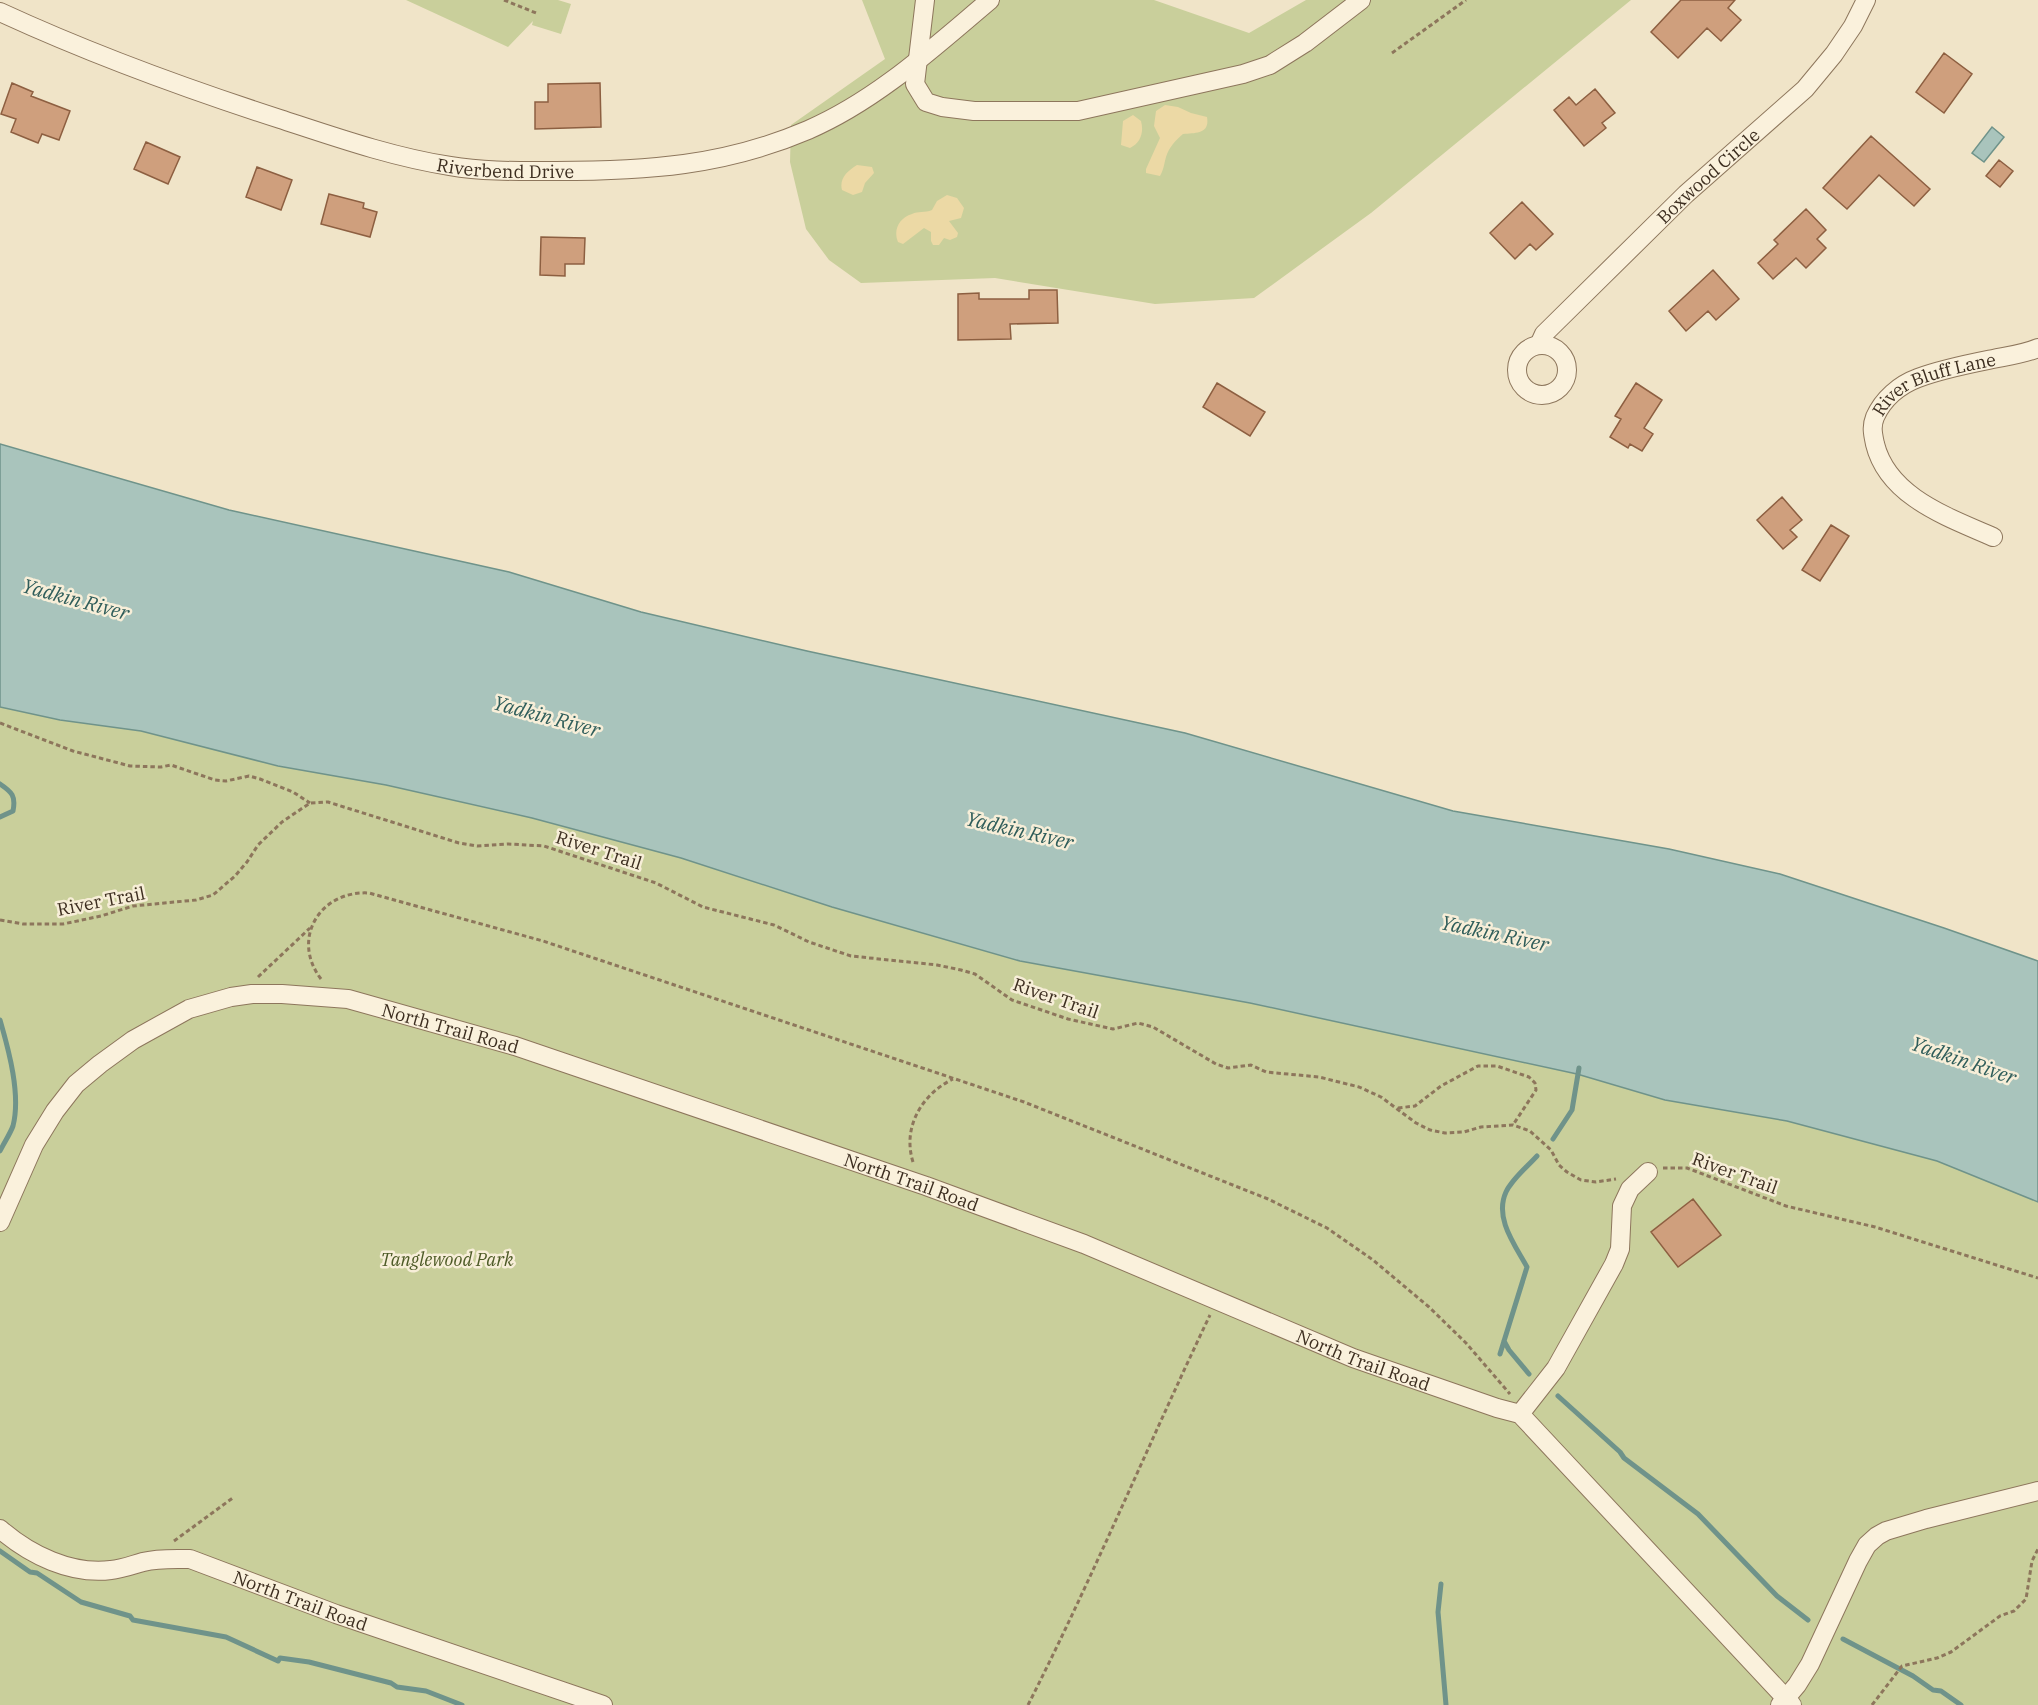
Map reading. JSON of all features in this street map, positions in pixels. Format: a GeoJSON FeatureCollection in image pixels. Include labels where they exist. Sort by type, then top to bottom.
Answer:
{"type":"FeatureCollection","features":[{"type":"Feature","properties":{"kind":"street"},"geometry":{"type":"LineString","coordinates":[[925,0],[915,84],[926,102],[942,107],[974,111],[1078,111],[1203,85],[1270,65],[1314,37],[1361,0]]}},
{"type":"Feature","properties":{"kind":"street","name":"Riverbend Drive"},"geometry":{"type":"LineString","coordinates":[[0,12],[130,68],[333,136],[414,159],[485,170],[624,170],[691,165],[717,159],[782,140],[832,118],[861,102],[917,62],[990,0]]}},
{"type":"Feature","properties":{"kind":"street","name":"Boxwood Circle"},"geometry":{"type":"LineString","coordinates":[[1539,345],[1544,334],[1686,194],[1804,89],[1834,54],[1853,26],[1866,0]]}},
{"type":"Feature","properties":{"kind":"street","name":"River Bluff Lane"},"geometry":{"type":"LineString","coordinates":[[1993,537],[1950,518],[1895,483],[1878,455],[1872,432],[1873,423],[1878,410],[1886,400],[1896,390],[1912,381],[1975,362],[2038,348]]}},
{"type":"Feature","properties":{"kind":"street","name":"North Trail Road"},"geometry":{"type":"LineString","coordinates":[[0,1222],[34,1145],[55,1111],[76,1084],[133,1040],[189,1009],[231,997],[282,994],[348,999],[515,1046],[926,1186],[1084,1244],[1353,1358],[1520,1414]]}},
{"type":"Feature","properties":{"kind":"street"},"geometry":{"type":"LineString","coordinates":[[1648,1172],[1630,1189],[1622,1206],[1620,1249],[1614,1264],[1556,1368],[1520,1414],[1786,1702],[1810,1664],[1858,1561],[1867,1545],[1877,1536],[1926,1519],[2038,1491]]}},
{"type":"Feature","properties":{"kind":"street","name":"North Trail Road"},"geometry":{"type":"LineString","coordinates":[[0,1529],[25,1548],[44,1558],[89,1571],[111,1571],[164,1559],[189,1559],[336,1614],[603,1705]]}},
{"type":"Feature","properties":{"kind":"path"},"geometry":{"type":"LineString","coordinates":[[504,0],[536,13]]}},
{"type":"Feature","properties":{"kind":"path"},"geometry":{"type":"LineString","coordinates":[[1392,53],[1466,0]]}},
{"type":"Feature","properties":{"kind":"path"},"geometry":{"type":"LineString","coordinates":[[0,723],[73,751],[129,766],[171,765],[215,780],[226,781],[249,776],[293,792],[310,803]]}},
{"type":"Feature","properties":{"kind":"path","name":"River Trail"},"geometry":{"type":"LineString","coordinates":[[0,920],[23,924],[63,924],[134,906],[196,900],[213,895],[235,876],[269,833],[310,803],[328,802],[459,843],[477,846],[508,844],[544,846],[656,883],[703,907],[774,925],[809,942],[850,956],[961,970],[975,974],[1012,1000],[1068,1019],[1113,1029],[1138,1023],[1153,1027],[1216,1064],[1228,1068],[1251,1065],[1266,1072],[1319,1077],[1371,1091],[1416,1123],[1430,1130],[1446,1133],[1464,1132],[1481,1126],[1513,1125]]}},
{"type":"Feature","properties":{"kind":"path"},"geometry":{"type":"LineString","coordinates":[[258,977],[311,927],[321,912],[334,900],[357,892],[369,893],[543,941],[955,1078],[1024,1102],[1190,1167],[1268,1199],[1328,1228],[1373,1260],[1443,1322],[1507,1389],[1520,1414]]}},
{"type":"Feature","properties":{"kind":"path"},"geometry":{"type":"LineString","coordinates":[[311,927],[308,948],[314,968],[327,985],[348,999]]}},
{"type":"Feature","properties":{"kind":"path"},"geometry":{"type":"LineString","coordinates":[[1397,1108],[1415,1106],[1441,1086],[1478,1066],[1497,1066],[1528,1077],[1535,1083],[1536,1090],[1533,1097],[1513,1125],[1530,1131],[1551,1150],[1559,1165],[1566,1172],[1581,1180],[1596,1182],[1619,1179]]}},
{"type":"Feature","properties":{"kind":"path"},"geometry":{"type":"LineString","coordinates":[[926,1186],[912,1156],[913,1123],[918,1111],[929,1096],[955,1078]]}},
{"type":"Feature","properties":{"kind":"path","name":"River Trail"},"geometry":{"type":"LineString","coordinates":[[1648,1172],[1662,1168],[1686,1168],[1786,1206],[1875,1227],[2038,1278]]}},
{"type":"Feature","properties":{"kind":"path"},"geometry":{"type":"LineString","coordinates":[[1028,1705],[1073,1616],[1174,1390],[1218,1300]]}},
{"type":"Feature","properties":{"kind":"path"},"geometry":{"type":"LineString","coordinates":[[172,1543],[234,1497]]}},
{"type":"Feature","properties":{"kind":"path"},"geometry":{"type":"LineString","coordinates":[[1872,1705],[1902,1666],[1952,1652],[2000,1616],[2014,1611],[2026,1599],[2032,1560],[2038,1549]]}},
{"type":"Feature","properties":{"kind":"green space"},"geometry":{"type":"Polygon","coordinates":[[[406,0],[558,0],[571,4],[561,34],[532,25],[533,21],[508,47],[406,0]]]}},
{"type":"Feature","properties":{"kind":"green space"},"geometry":{"type":"Polygon","coordinates":[[[862,0],[1154,0],[1249,33],[1306,0],[1631,0],[1371,213],[1254,298],[1155,304],[995,278],[861,283],[829,260],[806,229],[790,162],[791,125],[885,59],[862,0]]]}},
{"type":"Feature","properties":{"kind":"green space","name":"Tanglewood Park"},"geometry":{"type":"Polygon","coordinates":[[[0,707],[60,720],[141,731],[278,766],[386,785],[532,818],[681,858],[832,907],[1020,961],[1250,1003],[1577,1074],[1665,1100],[1787,1121],[1937,1161],[2038,1202],[2038,1705],[0,1705],[0,707]]]}},
{"type":"Feature","properties":{"kind":"sand"},"geometry":{"type":"Polygon","coordinates":[[[1165,105],[1207,117],[1207,123],[1201,132],[1183,134],[1175,141],[1167,153],[1160,176],[1146,173],[1146,169],[1160,138],[1154,126],[1156,111],[1165,105]]]}},
{"type":"Feature","properties":{"kind":"sand"},"geometry":{"type":"Polygon","coordinates":[[[1133,115],[1141,121],[1142,129],[1141,137],[1130,148],[1121,145],[1123,121],[1133,115]]]}},
{"type":"Feature","properties":{"kind":"sand"},"geometry":{"type":"Polygon","coordinates":[[[857,165],[872,167],[874,173],[865,183],[862,192],[853,195],[842,190],[841,186],[847,173],[857,165]]]}},
{"type":"Feature","properties":{"kind":"sand"},"geometry":{"type":"Polygon","coordinates":[[[947,195],[957,198],[964,208],[961,218],[949,221],[958,233],[957,237],[950,240],[944,238],[939,245],[933,245],[931,232],[924,228],[903,244],[898,242],[896,233],[898,225],[904,218],[914,213],[932,210],[937,201],[947,195]]]}},
{"type":"Feature","properties":{"kind":"water"},"geometry":{"type":"Polygon","coordinates":[[[1992,127],[2004,137],[1984,162],[1972,153],[1992,127]]]}},
{"type":"Feature","properties":{"kind":"water","name":"Yadkin River"},"geometry":{"type":"Polygon","coordinates":[[[0,444],[229,510],[509,572],[641,612],[807,651],[1185,733],[1453,811],[1669,849],[1780,874],[2038,961],[2038,1202],[1937,1161],[1787,1121],[1665,1100],[1577,1074],[1250,1003],[1020,961],[832,907],[681,858],[532,818],[386,785],[278,766],[141,731],[60,720],[0,707],[0,444]]]}},
{"type":"Feature","properties":{"kind":"building"},"geometry":{"type":"Polygon","coordinates":[[[1681,0],[1735,0],[1728,8],[1741,20],[1721,41],[1707,28],[1678,58],[1651,32],[1681,0]]]}},
{"type":"Feature","properties":{"kind":"building"},"geometry":{"type":"Polygon","coordinates":[[[1944,53],[1972,74],[1944,113],[1916,92],[1944,53]]]}},
{"type":"Feature","properties":{"kind":"building"},"geometry":{"type":"Polygon","coordinates":[[[12,83],[33,92],[31,96],[70,111],[59,140],[42,134],[38,143],[11,132],[16,119],[1,114],[12,83]]]}},
{"type":"Feature","properties":{"kind":"building"},"geometry":{"type":"Polygon","coordinates":[[[600,83],[601,127],[535,129],[535,102],[548,102],[548,84],[600,83]]]}},
{"type":"Feature","properties":{"kind":"building"},"geometry":{"type":"Polygon","coordinates":[[[1595,89],[1615,113],[1602,123],[1606,128],[1584,146],[1554,110],[1569,97],[1576,105],[1595,89]]]}},
{"type":"Feature","properties":{"kind":"building"},"geometry":{"type":"Polygon","coordinates":[[[1871,136],[1930,189],[1914,206],[1879,175],[1847,209],[1823,188],[1871,136]]]}},
{"type":"Feature","properties":{"kind":"building"},"geometry":{"type":"Polygon","coordinates":[[[146,142],[180,157],[168,184],[134,169],[146,142]]]}},
{"type":"Feature","properties":{"kind":"building"},"geometry":{"type":"Polygon","coordinates":[[[1999,160],[2013,171],[2000,187],[1986,176],[1999,160]]]}},
{"type":"Feature","properties":{"kind":"building"},"geometry":{"type":"Polygon","coordinates":[[[257,167],[292,180],[281,210],[246,197],[257,167]]]}},
{"type":"Feature","properties":{"kind":"building"},"geometry":{"type":"Polygon","coordinates":[[[329,194],[364,203],[363,208],[377,212],[370,237],[321,224],[329,194]]]}},
{"type":"Feature","properties":{"kind":"building"},"geometry":{"type":"Polygon","coordinates":[[[1522,202],[1553,234],[1536,250],[1530,244],[1515,259],[1490,233],[1522,202]]]}},
{"type":"Feature","properties":{"kind":"building"},"geometry":{"type":"Polygon","coordinates":[[[1806,209],[1826,230],[1817,239],[1826,248],[1806,268],[1796,258],[1773,279],[1758,263],[1778,244],[1774,240],[1806,209]]]}},
{"type":"Feature","properties":{"kind":"building"},"geometry":{"type":"Polygon","coordinates":[[[541,237],[585,238],[584,264],[565,264],[565,276],[540,275],[541,237]]]}},
{"type":"Feature","properties":{"kind":"building"},"geometry":{"type":"Polygon","coordinates":[[[1713,270],[1739,299],[1716,320],[1708,311],[1686,331],[1669,311],[1713,270]]]}},
{"type":"Feature","properties":{"kind":"building"},"geometry":{"type":"Polygon","coordinates":[[[1029,290],[1057,290],[1058,323],[1010,324],[1011,339],[958,340],[958,294],[979,293],[979,299],[1029,299],[1029,290]]]}},
{"type":"Feature","properties":{"kind":"building"},"geometry":{"type":"Polygon","coordinates":[[[1217,383],[1265,412],[1250,436],[1203,407],[1217,383]]]}},
{"type":"Feature","properties":{"kind":"building"},"geometry":{"type":"Polygon","coordinates":[[[1636,383],[1662,400],[1644,428],[1653,434],[1642,451],[1630,444],[1628,448],[1610,437],[1621,419],[1615,416],[1636,383]]]}},
{"type":"Feature","properties":{"kind":"building"},"geometry":{"type":"Polygon","coordinates":[[[1782,497],[1802,520],[1790,530],[1797,537],[1783,549],[1757,520],[1782,497]]]}},
{"type":"Feature","properties":{"kind":"building"},"geometry":{"type":"Polygon","coordinates":[[[1831,525],[1849,536],[1820,581],[1802,570],[1831,525]]]}},
{"type":"Feature","properties":{"kind":"building"},"geometry":{"type":"Polygon","coordinates":[[[1693,1199],[1721,1235],[1678,1267],[1651,1232],[1693,1199]]]}},
{"type":"Feature","properties":{"kind":"waterway"},"geometry":{"type":"LineString","coordinates":[[0,784],[10,792],[14,802],[13,811],[0,817]]}},
{"type":"Feature","properties":{"kind":"waterway"},"geometry":{"type":"LineString","coordinates":[[0,1020],[10,1059],[16,1101],[13,1126],[0,1151]]}},
{"type":"Feature","properties":{"kind":"waterway"},"geometry":{"type":"LineString","coordinates":[[1553,1139],[1572,1110],[1579,1068]]}},
{"type":"Feature","properties":{"kind":"waterway"},"geometry":{"type":"LineString","coordinates":[[1500,1354],[1527,1267],[1504,1221],[1503,1202],[1512,1182],[1537,1156]]}},
{"type":"Feature","properties":{"kind":"waterway"},"geometry":{"type":"LineString","coordinates":[[1504,1341],[1529,1374]]}},
{"type":"Feature","properties":{"kind":"waterway"},"geometry":{"type":"LineString","coordinates":[[1558,1396],[1624,1458],[1698,1514],[1777,1596],[1808,1620]]}},
{"type":"Feature","properties":{"kind":"waterway"},"geometry":{"type":"LineString","coordinates":[[0,1551],[81,1602],[130,1616],[133,1620],[226,1637],[278,1661],[280,1658],[309,1662],[391,1683],[397,1687],[426,1691],[462,1705]]}},
{"type":"Feature","properties":{"kind":"waterway"},"geometry":{"type":"LineString","coordinates":[[1441,1584],[1438,1612],[1446,1705]]}},
{"type":"Feature","properties":{"kind":"waterway"},"geometry":{"type":"LineString","coordinates":[[1843,1639],[1913,1676],[1933,1690],[1941,1691],[1961,1705]]}}]}
